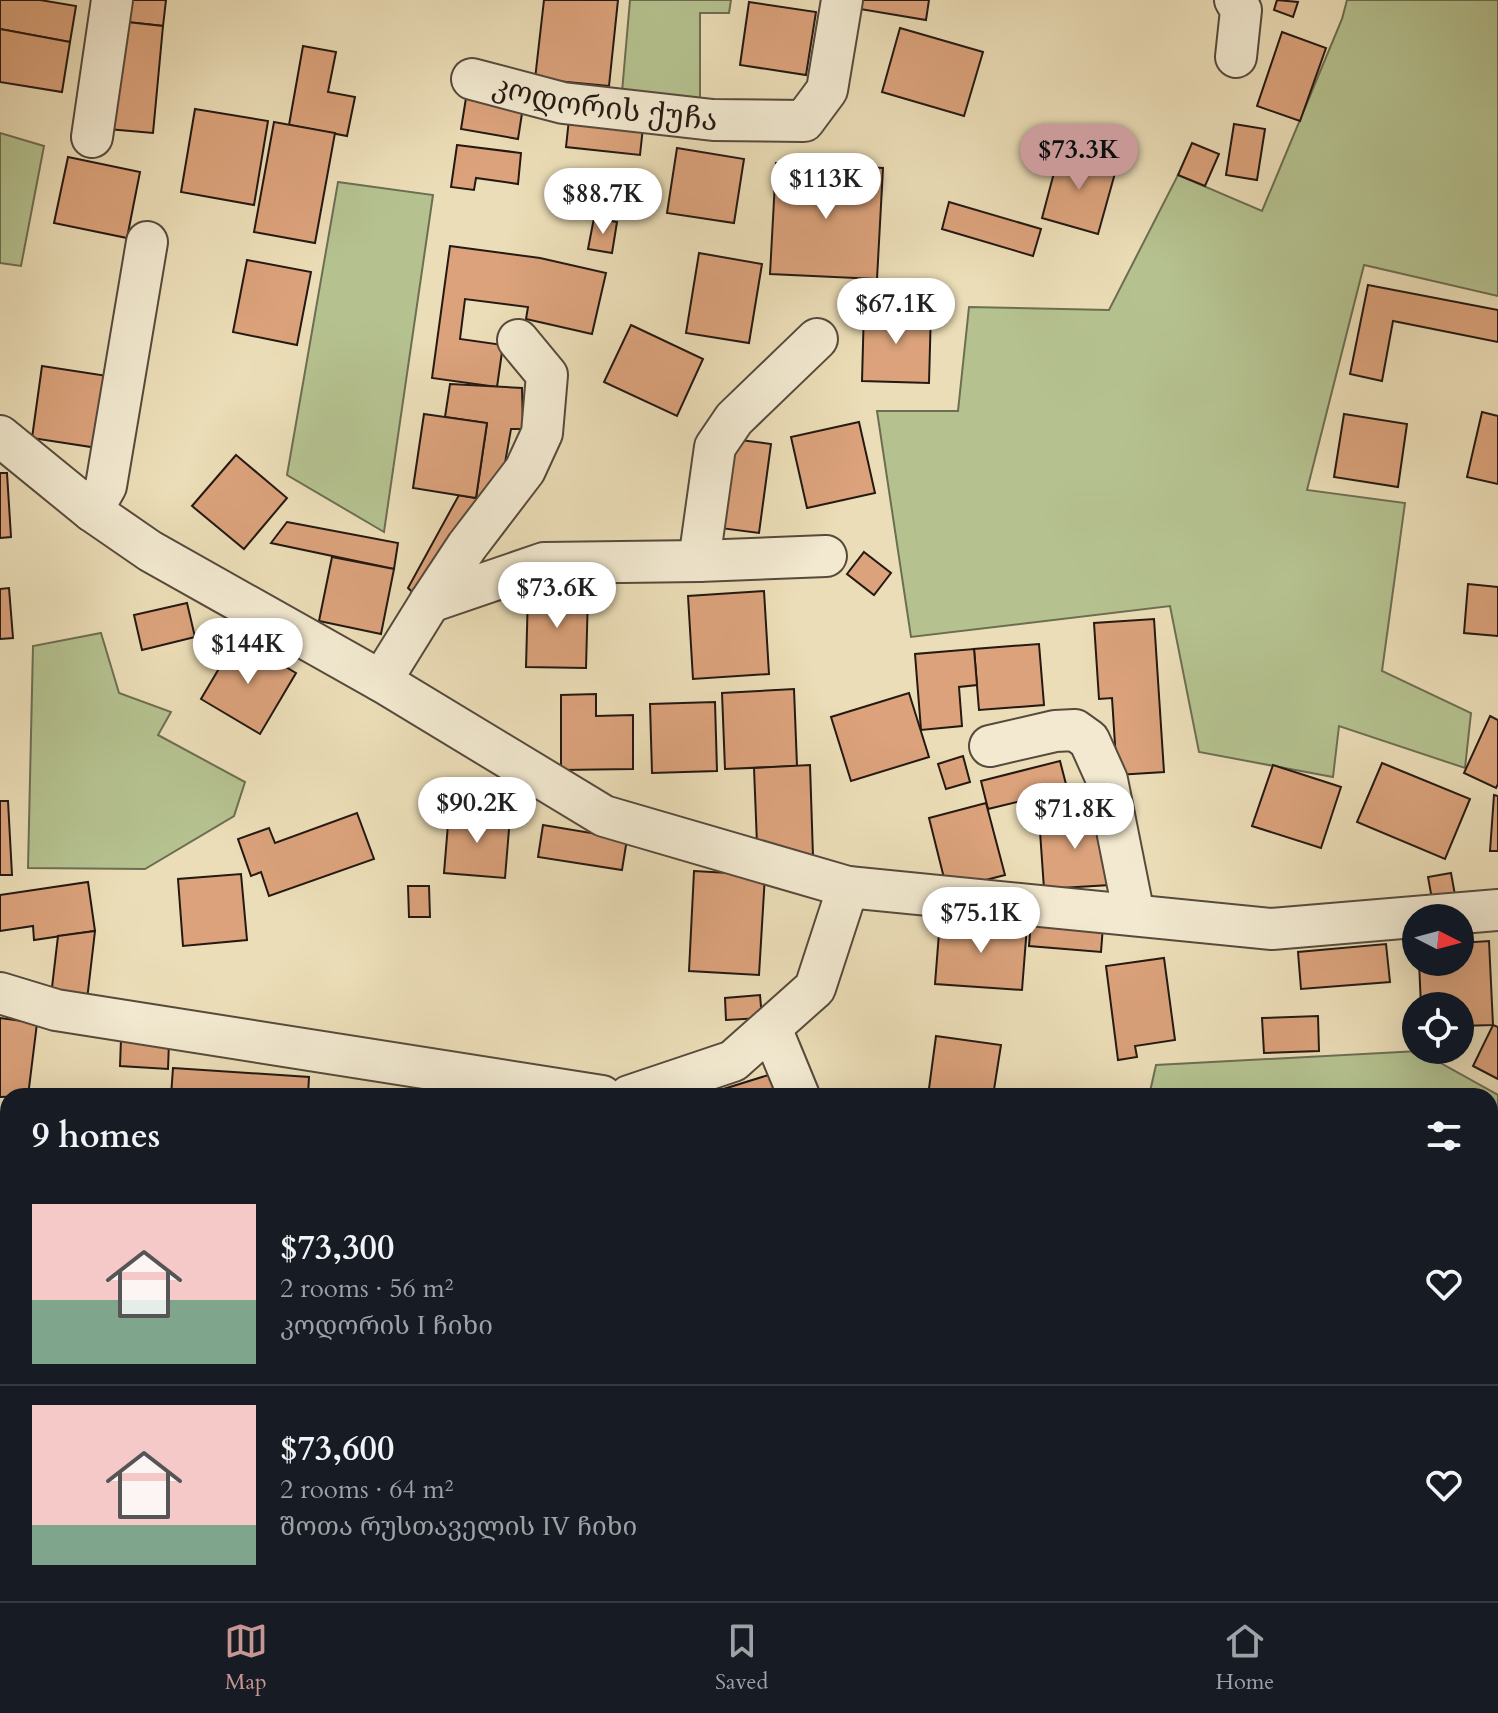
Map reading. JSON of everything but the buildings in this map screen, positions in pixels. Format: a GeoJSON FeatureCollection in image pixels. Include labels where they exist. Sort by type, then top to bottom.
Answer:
{"type":"FeatureCollection","features":[{"type":"Feature","properties":{"kind":"street"},"geometry":{"type":"LineString","coordinates":[[92,137],[112,0]]}},
{"type":"Feature","properties":{"kind":"street","name":"კოდორის ქუჩა"},"geometry":{"type":"LineString","coordinates":[[472,79],[563,103],[713,120],[804,121],[827,90],[842,0]]}},
{"type":"Feature","properties":{"kind":"street"},"geometry":{"type":"LineString","coordinates":[[1235,0],[1241,10],[1236,57]]}},
{"type":"Feature","properties":{"kind":"street"},"geometry":{"type":"LineString","coordinates":[[92,511],[106,486],[147,242]]}},
{"type":"Feature","properties":{"kind":"street"},"geometry":{"type":"LineString","coordinates":[[699,561],[715,447],[734,419],[817,339]]}},
{"type":"Feature","properties":{"kind":"street"},"geometry":{"type":"LineString","coordinates":[[381,681],[467,546],[525,470],[542,433],[547,375],[518,340]]}},
{"type":"Feature","properties":{"kind":"street"},"geometry":{"type":"LineString","coordinates":[[0,436],[92,511],[150,551],[381,681],[604,816],[848,887],[1272,929],[1498,910]]}},
{"type":"Feature","properties":{"kind":"street"},"geometry":{"type":"LineString","coordinates":[[430,602],[544,563],[826,556]]}},
{"type":"Feature","properties":{"kind":"street"},"geometry":{"type":"LineString","coordinates":[[990,746],[1055,731],[1075,730],[1089,740],[1107,780],[1134,915]]}},
{"type":"Feature","properties":{"kind":"street"},"geometry":{"type":"LineString","coordinates":[[653,1088],[733,1061],[815,988],[848,887]]}},
{"type":"Feature","properties":{"kind":"street"},"geometry":{"type":"LineString","coordinates":[[0,993],[56,1010],[551,1088]]}},
{"type":"Feature","properties":{"kind":"street"},"geometry":{"type":"LineString","coordinates":[[771,1028],[796,1088]]}},
{"type":"Feature","properties":{"kind":"green space"},"geometry":{"type":"Polygon","coordinates":[[[630,0],[731,0],[729,13],[700,13],[700,100],[622,92],[630,0]]]}},
{"type":"Feature","properties":{"kind":"green space"},"geometry":{"type":"Polygon","coordinates":[[[1347,0],[1498,0],[1498,296],[1364,265],[1307,490],[1405,503],[1382,671],[1471,713],[1465,768],[1339,726],[1333,777],[1199,752],[1170,606],[911,637],[877,411],[958,411],[969,307],[1109,310],[1178,175],[1262,211],[1342,19],[1347,0]]]}},
{"type":"Feature","properties":{"kind":"green space"},"geometry":{"type":"Polygon","coordinates":[[[0,133],[44,146],[21,266],[0,263],[0,133]]]}},
{"type":"Feature","properties":{"kind":"green space"},"geometry":{"type":"Polygon","coordinates":[[[338,182],[433,195],[384,532],[287,475],[338,182]]]}},
{"type":"Feature","properties":{"kind":"green space"},"geometry":{"type":"Polygon","coordinates":[[[101,633],[119,693],[171,712],[158,735],[245,782],[234,816],[145,869],[28,868],[33,646],[101,633]]]}},
{"type":"Feature","properties":{"kind":"green space"},"geometry":{"type":"Polygon","coordinates":[[[1402,1052],[1402,1064],[1442,1064],[1485,1088],[1151,1088],[1156,1065],[1402,1052]]]}}]}
